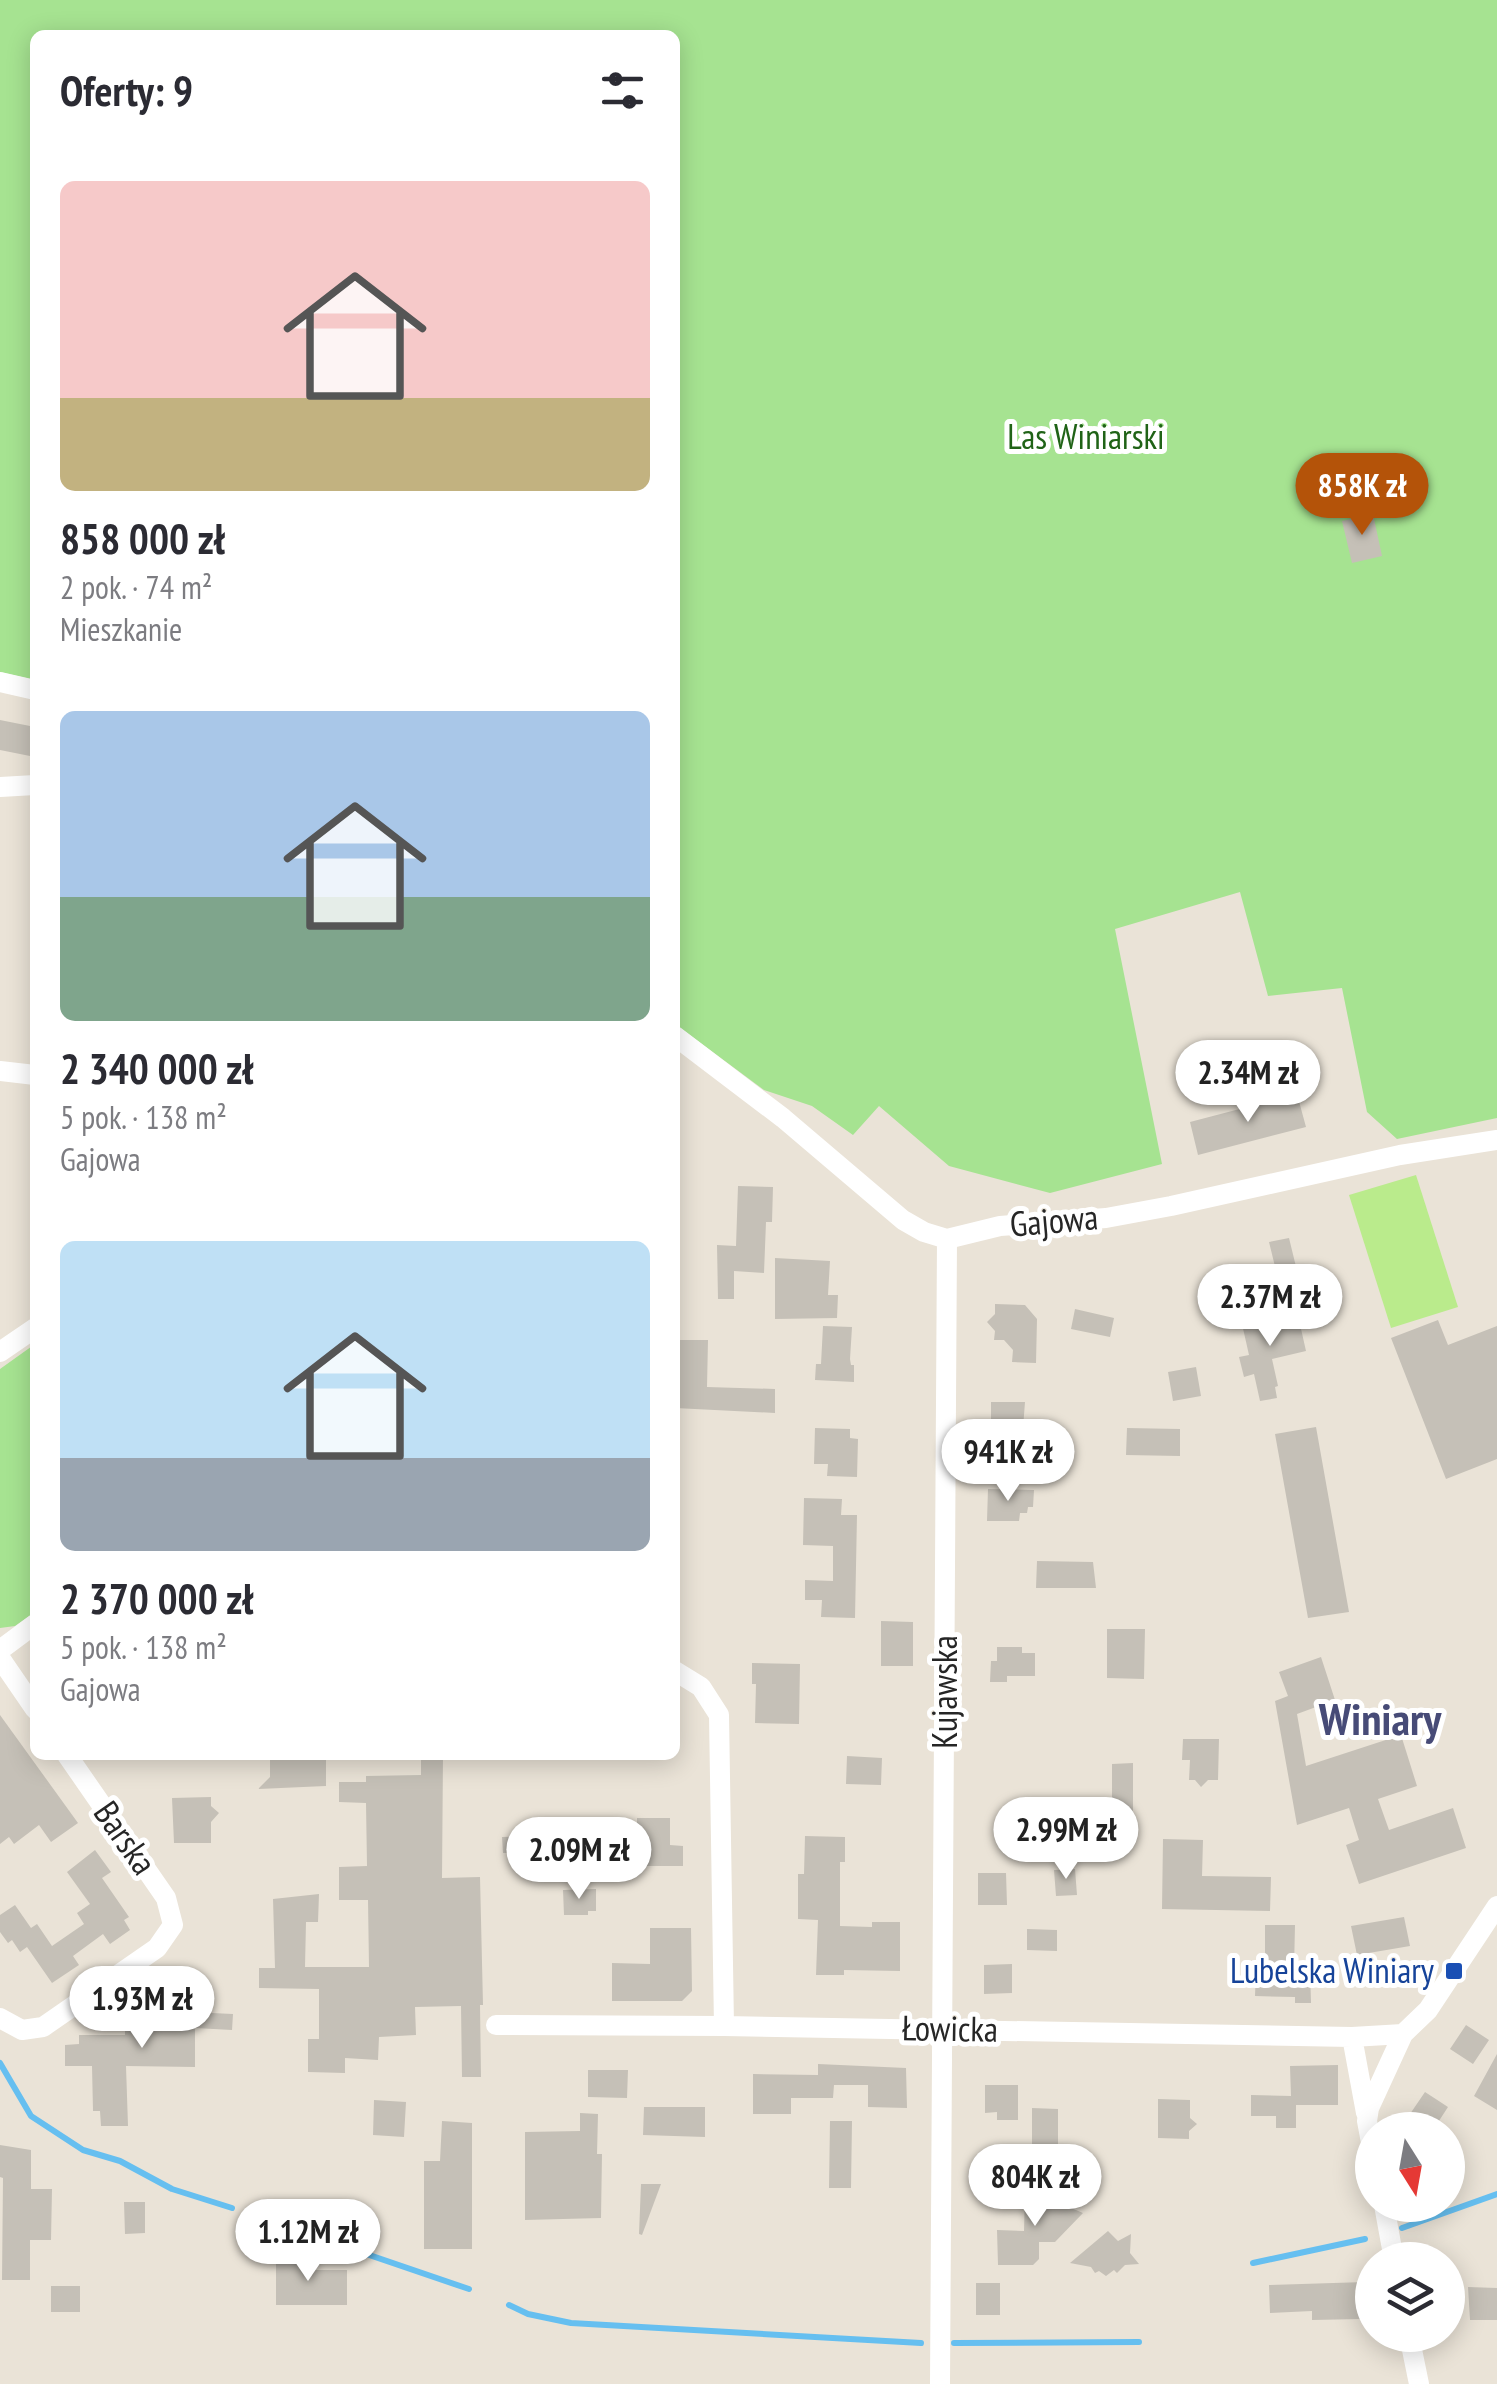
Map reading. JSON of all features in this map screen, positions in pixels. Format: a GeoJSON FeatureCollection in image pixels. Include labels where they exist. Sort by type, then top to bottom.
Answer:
{"type":"FeatureCollection","features":[{"type":"Feature","properties":{"kind":"street"},"geometry":{"type":"LineString","coordinates":[[0,682],[30,689]]}},
{"type":"Feature","properties":{"kind":"street"},"geometry":{"type":"LineString","coordinates":[[0,787],[30,785]]}},
{"type":"Feature","properties":{"kind":"street"},"geometry":{"type":"LineString","coordinates":[[680,1040],[783,1118],[903,1220],[946,1239]]}},
{"type":"Feature","properties":{"kind":"street"},"geometry":{"type":"LineString","coordinates":[[0,1071],[30,1074]]}},
{"type":"Feature","properties":{"kind":"street","name":"Gajowa"},"geometry":{"type":"LineString","coordinates":[[946,1239],[1000,1226],[1089,1220],[1154,1209],[1400,1155],[1497,1140]]}},
{"type":"Feature","properties":{"kind":"street","name":"Kujawska"},"geometry":{"type":"LineString","coordinates":[[940,2384],[946,1239]]}},
{"type":"Feature","properties":{"kind":"street"},"geometry":{"type":"LineString","coordinates":[[0,1352],[30,1331]]}},
{"type":"Feature","properties":{"kind":"street"},"geometry":{"type":"LineString","coordinates":[[0,1650],[30,1628]]}},
{"type":"Feature","properties":{"kind":"street"},"geometry":{"type":"LineString","coordinates":[[0,1658],[30,1702]]}},
{"type":"Feature","properties":{"kind":"street"},"geometry":{"type":"LineString","coordinates":[[680,1674],[701,1688],[719,1715],[724,2026]]}},
{"type":"Feature","properties":{"kind":"street","name":"Barska"},"geometry":{"type":"LineString","coordinates":[[0,2018],[22,2030],[43,2026],[157,1948],[173,1925],[166,1898],[70,1760]]}},
{"type":"Feature","properties":{"kind":"street"},"geometry":{"type":"LineString","coordinates":[[1369,2112],[1372,2097],[1403,2034],[1428,2010],[1497,1906]]}},
{"type":"Feature","properties":{"kind":"street","name":"Łowicka"},"geometry":{"type":"LineString","coordinates":[[496,2026],[1352,2037],[1403,2034]]}},
{"type":"Feature","properties":{"kind":"street"},"geometry":{"type":"LineString","coordinates":[[1352,2037],[1365,2112]]}},
{"type":"Feature","properties":{"kind":"street"},"geometry":{"type":"LineString","coordinates":[[1412,2352],[1419,2384]]}},
{"type":"Feature","properties":{"kind":"green space","name":"Las Winiarski"},"geometry":{"type":"Polygon","coordinates":[[[0,0],[1497,0],[1497,1118],[1397,1139],[1367,1112],[1342,988],[1268,996],[1240,892],[1115,929],[1162,1164],[1050,1193],[949,1166],[879,1106],[853,1135],[812,1106],[764,1090],[680,1028],[680,30],[30,30],[30,679],[0,672],[0,0]]]}},
{"type":"Feature","properties":{"kind":"green space"},"geometry":{"type":"Polygon","coordinates":[[[1416,1175],[1458,1307],[1391,1328],[1349,1195],[1416,1175]]]}},
{"type":"Feature","properties":{"kind":"green space"},"geometry":{"type":"Polygon","coordinates":[[[30,1348],[30,1616],[15,1626],[0,1628],[0,1369],[30,1348]]]}},
{"type":"Feature","properties":{"kind":"building"},"geometry":{"type":"Polygon","coordinates":[[[1373,514],[1382,556],[1352,563],[1342,521],[1373,514]]]}},
{"type":"Feature","properties":{"kind":"building"},"geometry":{"type":"Polygon","coordinates":[[[0,720],[30,726],[30,756],[0,750],[0,720]]]}},
{"type":"Feature","properties":{"kind":"building"},"geometry":{"type":"Polygon","coordinates":[[[1297,1094],[1306,1127],[1198,1155],[1190,1122],[1297,1094]]]}},
{"type":"Feature","properties":{"kind":"building"},"geometry":{"type":"Polygon","coordinates":[[[738,1186],[773,1187],[772,1222],[766,1222],[764,1273],[734,1271],[734,1299],[718,1299],[717,1245],[736,1246],[738,1186]]]}},
{"type":"Feature","properties":{"kind":"building"},"geometry":{"type":"Polygon","coordinates":[[[1289,1238],[1300,1283],[1280,1287],[1269,1242],[1289,1238]]]}},
{"type":"Feature","properties":{"kind":"building"},"geometry":{"type":"Polygon","coordinates":[[[775,1258],[830,1261],[828,1295],[838,1295],[837,1318],[775,1319],[775,1258]]]}},
{"type":"Feature","properties":{"kind":"building"},"geometry":{"type":"Polygon","coordinates":[[[995,1304],[1025,1305],[1037,1319],[1036,1363],[1012,1362],[1013,1350],[1004,1340],[994,1340],[995,1331],[987,1322],[995,1314],[995,1304]]]}},
{"type":"Feature","properties":{"kind":"building"},"geometry":{"type":"Polygon","coordinates":[[[1075,1309],[1114,1318],[1110,1337],[1071,1329],[1075,1309]]]}},
{"type":"Feature","properties":{"kind":"building"},"geometry":{"type":"Polygon","coordinates":[[[1297,1311],[1306,1351],[1272,1359],[1277,1398],[1260,1401],[1254,1374],[1244,1377],[1239,1357],[1249,1355],[1242,1324],[1297,1311]]]}},
{"type":"Feature","properties":{"kind":"building"},"geometry":{"type":"Polygon","coordinates":[[[1438,1320],[1448,1345],[1497,1326],[1497,1459],[1446,1479],[1391,1338],[1438,1320]]]}},
{"type":"Feature","properties":{"kind":"building"},"geometry":{"type":"Polygon","coordinates":[[[823,1326],[852,1327],[850,1359],[854,1382],[815,1380],[816,1364],[821,1364],[823,1326]]]}},
{"type":"Feature","properties":{"kind":"building"},"geometry":{"type":"Polygon","coordinates":[[[680,1340],[708,1340],[707,1387],[775,1389],[775,1413],[680,1408],[680,1340]]]}},
{"type":"Feature","properties":{"kind":"building"},"geometry":{"type":"Polygon","coordinates":[[[1196,1367],[1201,1396],[1173,1401],[1168,1372],[1196,1367]]]}},
{"type":"Feature","properties":{"kind":"building"},"geometry":{"type":"Polygon","coordinates":[[[991,1402],[1025,1402],[1022,1441],[991,1441],[991,1402]]]}},
{"type":"Feature","properties":{"kind":"building"},"geometry":{"type":"Polygon","coordinates":[[[1316,1427],[1349,1612],[1308,1618],[1275,1434],[1316,1427]]]}},
{"type":"Feature","properties":{"kind":"building"},"geometry":{"type":"Polygon","coordinates":[[[815,1428],[850,1429],[850,1438],[858,1439],[857,1477],[827,1476],[828,1464],[814,1464],[815,1428]]]}},
{"type":"Feature","properties":{"kind":"building"},"geometry":{"type":"Polygon","coordinates":[[[1127,1428],[1180,1429],[1180,1456],[1126,1455],[1127,1428]]]}},
{"type":"Feature","properties":{"kind":"building"},"geometry":{"type":"Polygon","coordinates":[[[988,1489],[1034,1490],[1033,1507],[1020,1513],[1019,1521],[987,1521],[988,1489]]]}},
{"type":"Feature","properties":{"kind":"building"},"geometry":{"type":"Polygon","coordinates":[[[804,1498],[842,1499],[841,1515],[857,1515],[855,1618],[821,1617],[822,1600],[805,1600],[805,1580],[833,1581],[833,1546],[803,1545],[804,1498]]]}},
{"type":"Feature","properties":{"kind":"building"},"geometry":{"type":"Polygon","coordinates":[[[1037,1561],[1093,1562],[1096,1588],[1036,1588],[1037,1561]]]}},
{"type":"Feature","properties":{"kind":"building"},"geometry":{"type":"Polygon","coordinates":[[[881,1621],[913,1622],[913,1666],[881,1666],[881,1621]]]}},
{"type":"Feature","properties":{"kind":"building"},"geometry":{"type":"Polygon","coordinates":[[[1107,1629],[1145,1629],[1144,1679],[1107,1678],[1107,1629]]]}},
{"type":"Feature","properties":{"kind":"building"},"geometry":{"type":"Polygon","coordinates":[[[997,1647],[1022,1647],[1022,1653],[1035,1653],[1035,1676],[1007,1676],[1007,1682],[990,1682],[991,1661],[997,1661],[997,1647]]]}},
{"type":"Feature","properties":{"kind":"building"},"geometry":{"type":"Polygon","coordinates":[[[1321,1657],[1335,1700],[1297,1714],[1306,1766],[1401,1735],[1417,1786],[1378,1799],[1389,1830],[1453,1808],[1466,1848],[1359,1884],[1346,1845],[1359,1840],[1349,1808],[1297,1825],[1275,1701],[1288,1696],[1279,1672],[1321,1657]]]}},
{"type":"Feature","properties":{"kind":"building"},"geometry":{"type":"Polygon","coordinates":[[[752,1663],[800,1664],[799,1724],[755,1723],[752,1663]]]}},
{"type":"Feature","properties":{"kind":"building"},"geometry":{"type":"Polygon","coordinates":[[[0,1715],[78,1823],[51,1842],[39,1825],[14,1844],[9,1837],[0,1844],[0,1715]]]}},
{"type":"Feature","properties":{"kind":"building"},"geometry":{"type":"Polygon","coordinates":[[[1183,1739],[1219,1739],[1218,1780],[1208,1780],[1201,1787],[1195,1780],[1189,1780],[1190,1760],[1182,1760],[1183,1739]]]}},
{"type":"Feature","properties":{"kind":"building"},"geometry":{"type":"Polygon","coordinates":[[[847,1756],[882,1758],[881,1785],[846,1784],[847,1756]]]}},
{"type":"Feature","properties":{"kind":"building"},"geometry":{"type":"Polygon","coordinates":[[[270,1760],[326,1760],[326,1786],[258,1789],[270,1777],[270,1760]]]}},
{"type":"Feature","properties":{"kind":"building"},"geometry":{"type":"Polygon","coordinates":[[[421,1760],[443,1760],[442,1878],[480,1877],[481,2077],[462,2077],[461,2006],[415,2007],[416,2035],[379,2037],[378,2060],[345,2058],[345,2073],[308,2072],[308,2039],[319,2039],[319,1989],[259,1988],[259,1968],[275,1968],[273,1899],[319,1894],[318,1922],[306,1922],[305,1967],[369,1967],[368,1900],[339,1900],[339,1867],[367,1866],[366,1803],[339,1802],[339,1782],[366,1782],[366,1776],[421,1775],[421,1760]]]}},
{"type":"Feature","properties":{"kind":"building"},"geometry":{"type":"Polygon","coordinates":[[[1133,1763],[1133,1818],[1112,1818],[1112,1764],[1133,1763]]]}},
{"type":"Feature","properties":{"kind":"building"},"geometry":{"type":"Polygon","coordinates":[[[211,1797],[211,1806],[219,1813],[211,1822],[211,1843],[174,1843],[172,1798],[211,1797]]]}},
{"type":"Feature","properties":{"kind":"building"},"geometry":{"type":"Polygon","coordinates":[[[1021,1799],[1074,1800],[1074,1818],[1022,1820],[1021,1799]]]}},
{"type":"Feature","properties":{"kind":"building"},"geometry":{"type":"Polygon","coordinates":[[[637,1818],[670,1818],[670,1845],[683,1846],[683,1866],[633,1866],[637,1818]]]}},
{"type":"Feature","properties":{"kind":"building"},"geometry":{"type":"Polygon","coordinates":[[[560,1835],[560,1851],[503,1853],[502,1837],[560,1835]]]}},
{"type":"Feature","properties":{"kind":"building"},"geometry":{"type":"Polygon","coordinates":[[[805,1836],[845,1837],[845,1862],[840,1862],[840,1926],[872,1927],[872,1922],[900,1922],[900,1971],[844,1970],[844,1975],[816,1975],[818,1920],[798,1919],[798,1874],[804,1874],[805,1836]]]}},
{"type":"Feature","properties":{"kind":"building"},"geometry":{"type":"Polygon","coordinates":[[[1163,1839],[1203,1840],[1202,1876],[1271,1877],[1270,1911],[1162,1909],[1163,1839]]]}},
{"type":"Feature","properties":{"kind":"building"},"geometry":{"type":"Polygon","coordinates":[[[95,1850],[111,1872],[102,1878],[129,1917],[124,1920],[130,1930],[110,1944],[103,1934],[73,1956],[79,1965],[52,1983],[27,1947],[20,1952],[12,1940],[8,1943],[0,1932],[0,1915],[15,1905],[31,1928],[37,1924],[52,1946],[84,1924],[77,1913],[90,1904],[67,1872],[95,1850]]]}},
{"type":"Feature","properties":{"kind":"building"},"geometry":{"type":"Polygon","coordinates":[[[1075,1869],[1077,1895],[1056,1896],[1054,1870],[1075,1869]]]}},
{"type":"Feature","properties":{"kind":"building"},"geometry":{"type":"Polygon","coordinates":[[[978,1873],[1006,1873],[1007,1905],[978,1905],[978,1873]]]}},
{"type":"Feature","properties":{"kind":"building"},"geometry":{"type":"Polygon","coordinates":[[[596,1889],[596,1911],[564,1915],[563,1890],[596,1889]]]}},
{"type":"Feature","properties":{"kind":"building"},"geometry":{"type":"Polygon","coordinates":[[[1404,1917],[1410,1946],[1357,1955],[1351,1926],[1404,1917]]]}},
{"type":"Feature","properties":{"kind":"building"},"geometry":{"type":"Polygon","coordinates":[[[1265,1925],[1295,1925],[1294,1969],[1310,1969],[1311,2003],[1295,2003],[1295,1997],[1255,1996],[1256,1969],[1265,1969],[1265,1925]]]}},
{"type":"Feature","properties":{"kind":"building"},"geometry":{"type":"Polygon","coordinates":[[[650,1928],[691,1928],[692,1991],[682,2001],[612,2001],[612,1963],[650,1964],[650,1928]]]}},
{"type":"Feature","properties":{"kind":"building"},"geometry":{"type":"Polygon","coordinates":[[[1027,1929],[1057,1930],[1057,1951],[1027,1950],[1027,1929]]]}},
{"type":"Feature","properties":{"kind":"building"},"geometry":{"type":"Polygon","coordinates":[[[1012,1964],[1012,1993],[984,1994],[984,1965],[1012,1964]]]}},
{"type":"Feature","properties":{"kind":"building"},"geometry":{"type":"Polygon","coordinates":[[[171,1974],[190,1974],[190,2012],[233,2014],[232,2030],[195,2028],[195,2067],[126,2066],[128,2126],[101,2126],[100,2111],[93,2111],[92,2066],[65,2066],[65,2045],[79,2044],[79,2035],[125,2035],[125,2024],[171,2023],[171,1974]]]}},
{"type":"Feature","properties":{"kind":"building"},"geometry":{"type":"Polygon","coordinates":[[[1466,2025],[1489,2040],[1473,2064],[1450,2049],[1466,2025]]]}},
{"type":"Feature","properties":{"kind":"building"},"geometry":{"type":"Polygon","coordinates":[[[1497,2054],[1497,2110],[1474,2096],[1497,2054]]]}},
{"type":"Feature","properties":{"kind":"building"},"geometry":{"type":"Polygon","coordinates":[[[818,2064],[906,2068],[907,2108],[868,2107],[868,2085],[834,2085],[833,2098],[791,2098],[791,2114],[753,2114],[753,2074],[818,2075],[818,2064]]]}},
{"type":"Feature","properties":{"kind":"building"},"geometry":{"type":"Polygon","coordinates":[[[1338,2065],[1338,2105],[1296,2105],[1296,2128],[1276,2128],[1276,2116],[1251,2116],[1251,2095],[1291,2096],[1290,2066],[1338,2065]]]}},
{"type":"Feature","properties":{"kind":"building"},"geometry":{"type":"Polygon","coordinates":[[[588,2070],[628,2070],[627,2098],[588,2097],[588,2070]]]}},
{"type":"Feature","properties":{"kind":"building"},"geometry":{"type":"Polygon","coordinates":[[[985,2085],[1018,2085],[1018,2120],[997,2120],[997,2112],[985,2113],[985,2085]]]}},
{"type":"Feature","properties":{"kind":"building"},"geometry":{"type":"Polygon","coordinates":[[[1425,2092],[1448,2107],[1445,2112],[1411,2112],[1425,2092]]]}},
{"type":"Feature","properties":{"kind":"building"},"geometry":{"type":"Polygon","coordinates":[[[1158,2099],[1190,2100],[1190,2118],[1197,2124],[1189,2131],[1189,2139],[1158,2138],[1158,2099]]]}},
{"type":"Feature","properties":{"kind":"building"},"geometry":{"type":"Polygon","coordinates":[[[374,2100],[406,2102],[404,2137],[373,2135],[374,2100]]]}},
{"type":"Feature","properties":{"kind":"building"},"geometry":{"type":"Polygon","coordinates":[[[644,2107],[705,2107],[705,2137],[643,2135],[644,2107]]]}},
{"type":"Feature","properties":{"kind":"building"},"geometry":{"type":"Polygon","coordinates":[[[1032,2108],[1058,2109],[1058,2148],[1032,2148],[1032,2108]]]}},
{"type":"Feature","properties":{"kind":"building"},"geometry":{"type":"Polygon","coordinates":[[[580,2113],[598,2114],[601,2218],[525,2220],[525,2132],[580,2131],[580,2113]]]}},
{"type":"Feature","properties":{"kind":"building"},"geometry":{"type":"Polygon","coordinates":[[[442,2121],[472,2123],[472,2249],[424,2249],[424,2161],[440,2161],[442,2121]]]}},
{"type":"Feature","properties":{"kind":"building"},"geometry":{"type":"Polygon","coordinates":[[[830,2121],[852,2121],[851,2188],[829,2188],[830,2121]]]}},
{"type":"Feature","properties":{"kind":"building"},"geometry":{"type":"Polygon","coordinates":[[[0,2145],[31,2150],[31,2189],[52,2189],[51,2240],[30,2240],[30,2280],[2,2280],[0,2145]]]}},
{"type":"Feature","properties":{"kind":"building"},"geometry":{"type":"Polygon","coordinates":[[[641,2184],[661,2184],[642,2235],[639,2234],[641,2184]]]}},
{"type":"Feature","properties":{"kind":"building"},"geometry":{"type":"Polygon","coordinates":[[[1025,2191],[1057,2191],[1057,2202],[1083,2213],[1055,2242],[1039,2242],[1039,2259],[1033,2265],[998,2265],[997,2230],[1024,2231],[1025,2191]]]}},
{"type":"Feature","properties":{"kind":"building"},"geometry":{"type":"Polygon","coordinates":[[[124,2202],[145,2202],[145,2233],[125,2234],[124,2202]]]}},
{"type":"Feature","properties":{"kind":"building"},"geometry":{"type":"Polygon","coordinates":[[[1108,2231],[1118,2241],[1131,2234],[1130,2253],[1139,2264],[1125,2265],[1106,2276],[1095,2273],[1091,2267],[1070,2263],[1108,2231]]]}},
{"type":"Feature","properties":{"kind":"building"},"geometry":{"type":"Polygon","coordinates":[[[276,2254],[301,2254],[301,2270],[347,2270],[347,2305],[276,2305],[276,2254]]]}},
{"type":"Feature","properties":{"kind":"building"},"geometry":{"type":"Polygon","coordinates":[[[1355,2282],[1355,2319],[1312,2320],[1312,2311],[1270,2313],[1269,2285],[1355,2282]]]}},
{"type":"Feature","properties":{"kind":"building"},"geometry":{"type":"Polygon","coordinates":[[[976,2283],[1000,2283],[1000,2315],[976,2315],[976,2283]]]}},
{"type":"Feature","properties":{"kind":"building"},"geometry":{"type":"Polygon","coordinates":[[[51,2286],[80,2286],[80,2312],[51,2312],[51,2286]]]}},
{"type":"Feature","properties":{"kind":"building"},"geometry":{"type":"Polygon","coordinates":[[[1468,2287],[1497,2288],[1497,2320],[1470,2320],[1468,2287]]]}},
{"type":"Feature","properties":{"kind":"waterway"},"geometry":{"type":"LineString","coordinates":[[0,2063],[31,2116],[83,2150],[120,2161],[172,2189],[232,2208]]}},
{"type":"Feature","properties":{"kind":"waterway"},"geometry":{"type":"LineString","coordinates":[[1402,2228],[1497,2194]]}},
{"type":"Feature","properties":{"kind":"waterway"},"geometry":{"type":"LineString","coordinates":[[252,2215],[469,2289]]}},
{"type":"Feature","properties":{"kind":"waterway"},"geometry":{"type":"LineString","coordinates":[[1253,2263],[1365,2239]]}},
{"type":"Feature","properties":{"kind":"waterway"},"geometry":{"type":"LineString","coordinates":[[509,2305],[528,2314],[571,2323],[921,2343]]}},
{"type":"Feature","properties":{"kind":"waterway"},"geometry":{"type":"LineString","coordinates":[[954,2343],[1139,2342]]}},
{"type":"Feature","properties":{"kind":"place","name":"Lubelska Winiary"},"geometry":{"type":"Point","coordinates":[1454,1971]}},
{"type":"Feature","properties":{"kind":"district","name":"Winiary"},"geometry":{"type":"Point","coordinates":[1380,1719]}}]}
